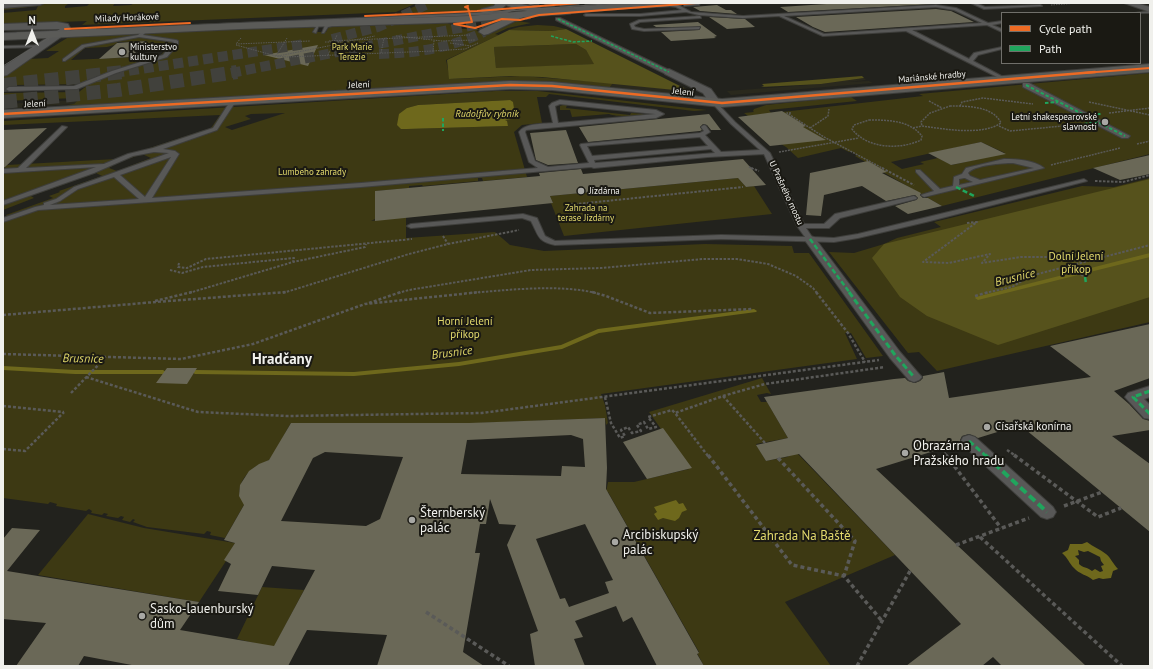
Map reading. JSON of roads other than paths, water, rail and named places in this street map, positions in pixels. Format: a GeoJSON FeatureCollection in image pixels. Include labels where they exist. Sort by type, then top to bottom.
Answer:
{"type":"FeatureCollection","features":[{"type":"Feature","properties":{"kind":"highway"},"geometry":{"type":"LineString","coordinates":[[635,5],[674,3]]}},
{"type":"Feature","properties":{"kind":"highway"},"geometry":{"type":"LineString","coordinates":[[480,36],[521,8]]}},
{"type":"Feature","properties":{"kind":"main road"},"geometry":{"type":"LineString","coordinates":[[483,13],[499,7],[502,5],[500,3]]}},
{"type":"Feature","properties":{"kind":"main road","name":"Milady Horákové"},"geometry":{"type":"LineString","coordinates":[[65,31],[483,13],[521,8],[537,14],[575,7],[652,3]]}},
{"type":"Feature","properties":{"kind":"main road"},"geometry":{"type":"LineString","coordinates":[[521,8],[575,7]]}},
{"type":"Feature","properties":{"kind":"main road","name":"Milady Horákové"},"geometry":{"type":"LineString","coordinates":[[65,31],[142,33],[313,28],[335,24],[469,19],[521,8]]}},
{"type":"Feature","properties":{"kind":"main road"},"geometry":{"type":"LineString","coordinates":[[3,35],[44,36],[65,31]]}},
{"type":"Feature","properties":{"kind":"main road","name":"Mariánské hradby"},"geometry":{"type":"LineString","coordinates":[[715,103],[1150,68]]}},
{"type":"Feature","properties":{"kind":"main road","name":"Jelení"},"geometry":{"type":"LineString","coordinates":[[3,114],[518,85],[552,86],[715,103]]}},
{"type":"Feature","properties":{"kind":"street"},"geometry":{"type":"LineString","coordinates":[[3,6],[40,3]]}},
{"type":"Feature","properties":{"kind":"street"},"geometry":{"type":"LineString","coordinates":[[687,8],[696,3]]}},
{"type":"Feature","properties":{"kind":"street"},"geometry":{"type":"LineString","coordinates":[[1128,3],[1150,11]]}},
{"type":"Feature","properties":{"kind":"street","name":"U Prašného mostu"},"geometry":{"type":"LineString","coordinates":[[558,19],[669,72],[707,92],[715,103]]}},
{"type":"Feature","properties":{"kind":"street"},"geometry":{"type":"LineString","coordinates":[[3,27],[60,26],[65,31]]}},
{"type":"Feature","properties":{"kind":"street"},"geometry":{"type":"LineString","coordinates":[[21,27],[44,36]]}},
{"type":"Feature","properties":{"kind":"street"},"geometry":{"type":"LineString","coordinates":[[3,63],[44,36],[65,31]]}},
{"type":"Feature","properties":{"kind":"street"},"geometry":{"type":"LineString","coordinates":[[3,72],[44,36]]}},
{"type":"Feature","properties":{"kind":"street"},"geometry":{"type":"LineString","coordinates":[[1026,85],[1058,102],[1085,120],[1100,118],[1125,136]]}},
{"type":"Feature","properties":{"kind":"street"},"geometry":{"type":"LineString","coordinates":[[1045,103],[1058,102]]}},
{"type":"Feature","properties":{"kind":"street","name":"U Prašného mostu"},"geometry":{"type":"LineString","coordinates":[[810,239],[898,358],[914,377]]}},
{"type":"Feature","properties":{"kind":"street"},"geometry":{"type":"LineString","coordinates":[[1150,391],[1133,397],[1150,414]]}},
{"type":"Feature","properties":{"kind":"street"},"geometry":{"type":"LineString","coordinates":[[969,441],[1047,512]]}},
{"type":"Feature","properties":{"kind":"lane"},"geometry":{"type":"LineString","coordinates":[[948,3],[955,9]]}},
{"type":"Feature","properties":{"kind":"lane"},"geometry":{"type":"LineString","coordinates":[[973,3],[984,8],[1040,6]]}},
{"type":"Feature","properties":{"kind":"lane"},"geometry":{"type":"LineString","coordinates":[[663,4],[687,8],[707,15]]}},
{"type":"Feature","properties":{"kind":"lane"},"geometry":{"type":"LineString","coordinates":[[700,28],[644,30],[633,28],[632,24],[639,21],[714,16],[780,16],[936,6],[955,9],[1001,30]]}},
{"type":"Feature","properties":{"kind":"lane"},"geometry":{"type":"LineString","coordinates":[[586,15],[640,15],[687,8],[714,16]]}},
{"type":"Feature","properties":{"kind":"lane"},"geometry":{"type":"LineString","coordinates":[[780,16],[823,35],[1001,22]]}},
{"type":"Feature","properties":{"kind":"lane"},"geometry":{"type":"LineString","coordinates":[[323,32],[326,26],[335,24]]}},
{"type":"Feature","properties":{"kind":"lane"},"geometry":{"type":"LineString","coordinates":[[907,30],[1008,79],[1026,85]]}},
{"type":"Feature","properties":{"kind":"lane"},"geometry":{"type":"LineString","coordinates":[[9,89],[75,88],[114,72],[165,56],[176,44],[176,41],[142,33],[84,46],[65,60]]}},
{"type":"Feature","properties":{"kind":"lane"},"geometry":{"type":"LineString","coordinates":[[3,47],[29,47]]}},
{"type":"Feature","properties":{"kind":"lane"},"geometry":{"type":"LineString","coordinates":[[970,61],[976,54],[1001,48]]}},
{"type":"Feature","properties":{"kind":"lane"},"geometry":{"type":"LineString","coordinates":[[3,203],[92,172],[105,165],[215,129],[233,101]]}},
{"type":"Feature","properties":{"kind":"lane"},"geometry":{"type":"LineString","coordinates":[[554,169],[539,166],[532,162],[522,132],[526,128],[656,116],[660,114],[656,112],[560,102],[552,106],[556,125]]}},
{"type":"Feature","properties":{"kind":"lane","name":"U Prašného mostu"},"geometry":{"type":"LineString","coordinates":[[715,103],[733,123],[766,152],[801,226],[810,239]]}},
{"type":"Feature","properties":{"kind":"lane"},"geometry":{"type":"LineString","coordinates":[[20,170],[64,127]]}},
{"type":"Feature","properties":{"kind":"lane"},"geometry":{"type":"LineString","coordinates":[[594,166],[583,145],[701,135],[707,132],[704,127]]}},
{"type":"Feature","properties":{"kind":"lane"},"geometry":{"type":"LineString","coordinates":[[701,135],[720,155]]}},
{"type":"Feature","properties":{"kind":"lane"},"geometry":{"type":"LineString","coordinates":[[590,158],[712,147]]}},
{"type":"Feature","properties":{"kind":"lane"},"geometry":{"type":"LineString","coordinates":[[154,150],[175,153]]}},
{"type":"Feature","properties":{"kind":"lane"},"geometry":{"type":"LineString","coordinates":[[37,208],[766,152]]}},
{"type":"Feature","properties":{"kind":"lane"},"geometry":{"type":"LineString","coordinates":[[3,220],[58,200],[76,188],[175,153]]}},
{"type":"Feature","properties":{"kind":"lane"},"geometry":{"type":"LineString","coordinates":[[147,200],[175,156],[175,153]]}},
{"type":"Feature","properties":{"kind":"lane"},"geometry":{"type":"LineString","coordinates":[[927,195],[938,191],[1041,168],[1024,161],[1000,161],[968,169],[965,173],[966,175]]}},
{"type":"Feature","properties":{"kind":"lane"},"geometry":{"type":"LineString","coordinates":[[3,171],[105,165]]}},
{"type":"Feature","properties":{"kind":"lane"},"geometry":{"type":"LineString","coordinates":[[918,171],[938,191]]}},
{"type":"Feature","properties":{"kind":"lane"},"geometry":{"type":"LineString","coordinates":[[115,174],[142,198],[147,200]]}},
{"type":"Feature","properties":{"kind":"lane"},"geometry":{"type":"LineString","coordinates":[[966,175],[967,177],[979,182]]}},
{"type":"Feature","properties":{"kind":"lane"},"geometry":{"type":"LineString","coordinates":[[956,187],[956,178],[966,175]]}},
{"type":"Feature","properties":{"kind":"lane"},"geometry":{"type":"LineString","coordinates":[[411,226],[523,216],[534,220],[539,235],[542,238],[548,241],[560,243],[721,237],[834,240],[858,236],[1084,181]]}},
{"type":"Feature","properties":{"kind":"lane"},"geometry":{"type":"LineString","coordinates":[[801,226],[826,226],[838,216],[914,198]]}},
{"type":"Feature","properties":{"kind":"water","name":"Rudolfův rybník"},"geometry":{"type":"Polygon","coordinates":[[[510,100],[513,102],[515,115],[511,119],[505,120],[507,121],[508,126],[401,129],[397,125],[399,114],[407,108],[418,105],[510,100]]]}},
{"type":"Feature","properties":{"kind":"water"},"geometry":{"type":"Polygon","coordinates":[[[676,500],[679,504],[683,503],[687,510],[682,512],[679,518],[675,521],[663,518],[658,520],[654,514],[657,512],[654,507],[676,500]]]}},
{"type":"Feature","properties":{"kind":"water"},"geometry":{"type":"Polygon","coordinates":[[[1087,542],[1104,552],[1109,557],[1118,569],[1113,571],[1111,578],[1099,578],[1093,580],[1076,570],[1062,553],[1068,550],[1070,544],[1082,544],[1087,542]],[[1078,550],[1079,555],[1075,556],[1079,560],[1079,564],[1092,571],[1095,569],[1100,572],[1103,571],[1101,566],[1104,565],[1100,557],[1088,551],[1084,552],[1078,550]]]}},
{"type":"Feature","properties":{"kind":"waterway","name":"Brusnice"},"geometry":{"type":"LineString","coordinates":[[978,298],[1150,255]]}},
{"type":"Feature","properties":{"kind":"waterway","name":"Brusnice"},"geometry":{"type":"LineString","coordinates":[[195,372],[354,374],[459,364],[562,347],[598,331],[754,311]]}},
{"type":"Feature","properties":{"kind":"waterway","name":"Brusnice"},"geometry":{"type":"LineString","coordinates":[[3,368],[75,372],[163,372]]}},
{"type":"Feature","properties":{"kind":"tunnel"},"geometry":{"type":"LineString","coordinates":[[332,39],[378,27],[430,3]]}},
{"type":"Feature","properties":{"kind":"tunnel"},"geometry":{"type":"LineString","coordinates":[[515,11],[576,3]]}},
{"type":"Feature","properties":{"kind":"tunnel"},"geometry":{"type":"LineString","coordinates":[[570,9],[613,3]]}},
{"type":"Feature","properties":{"kind":"tunnel"},"geometry":{"type":"LineString","coordinates":[[233,73],[530,14]]}},
{"type":"Feature","properties":{"kind":"tunnel"},"geometry":{"type":"LineString","coordinates":[[379,54],[433,49],[459,42],[484,32]]}},
{"type":"Feature","properties":{"kind":"tunnel"},"geometry":{"type":"LineString","coordinates":[[114,73],[305,44]]}},
{"type":"Feature","properties":{"kind":"tunnel"},"geometry":{"type":"LineString","coordinates":[[3,85],[124,72]]}},
{"type":"Feature","properties":{"kind":"tunnel"},"geometry":{"type":"LineString","coordinates":[[233,73],[237,72]]}},
{"type":"Feature","properties":{"kind":"tunnel"},"geometry":{"type":"LineString","coordinates":[[3,102],[118,90],[233,73]]}},
{"type":"Feature","properties":{"kind":"tram line"},"geometry":{"type":"LineString","coordinates":[[525,3],[540,7]]}},
{"type":"Feature","properties":{"kind":"tram line"},"geometry":{"type":"LineString","coordinates":[[466,14],[619,3]]}},
{"type":"Feature","properties":{"kind":"tram line"},"geometry":{"type":"LineString","coordinates":[[614,5],[630,3]]}},
{"type":"Feature","properties":{"kind":"tram line"},"geometry":{"type":"LineString","coordinates":[[50,37],[73,31],[96,29]]}},
{"type":"Feature","properties":{"kind":"tram line"},"geometry":{"type":"LineString","coordinates":[[17,33],[38,33],[50,37]]}},
{"type":"Feature","properties":{"kind":"tram line"},"geometry":{"type":"LineString","coordinates":[[3,66],[50,37]]}},
{"type":"Feature","properties":{"kind":"place","name":"Ministerstvo kultury"},"geometry":{"type":"Point","coordinates":[122,52]}},
{"type":"Feature","properties":{"kind":"place","name":"Letní shakespearovské slavnosti"},"geometry":{"type":"Point","coordinates":[1105,122]}},
{"type":"Feature","properties":{"kind":"place","name":"Jízdárna"},"geometry":{"type":"Point","coordinates":[581,191]}},
{"type":"Feature","properties":{"kind":"place","name":"Císařská konírna"},"geometry":{"type":"Point","coordinates":[987,427]}},
{"type":"Feature","properties":{"kind":"place","name":"Obrazárna Pražského hradu"},"geometry":{"type":"Point","coordinates":[905,453]}},
{"type":"Feature","properties":{"kind":"place","name":"Šternberský palác"},"geometry":{"type":"Point","coordinates":[412,520]}},
{"type":"Feature","properties":{"kind":"place","name":"Arcibiskupský palác"},"geometry":{"type":"Point","coordinates":[615,542]}},
{"type":"Feature","properties":{"kind":"place","name":"Sasko-lauenburský dům"},"geometry":{"type":"Point","coordinates":[142,616]}},
{"type":"Feature","properties":{"kind":"district","name":"Hradčany"},"geometry":{"type":"Point","coordinates":[282,360]}},
{"type":"Feature","properties":{"kind":"park label","name":"Park Marie Terezie"},"geometry":{"type":"Point","coordinates":[352,52]}},
{"type":"Feature","properties":{"kind":"park label","name":"Lumbeho zahrady"},"geometry":{"type":"Point","coordinates":[312,172]}},
{"type":"Feature","properties":{"kind":"park label","name":"Zahrada na terase Jízdárny"},"geometry":{"type":"Point","coordinates":[586,214]}},
{"type":"Feature","properties":{"kind":"park label","name":"Dolní Jelení příkop"},"geometry":{"type":"Point","coordinates":[1076,263]}},
{"type":"Feature","properties":{"kind":"park label","name":"Horní Jelení příkop"},"geometry":{"type":"Point","coordinates":[465,328]}},
{"type":"Feature","properties":{"kind":"park label","name":"Zahrada Na Baště"},"geometry":{"type":"Point","coordinates":[802,536]}}]}
